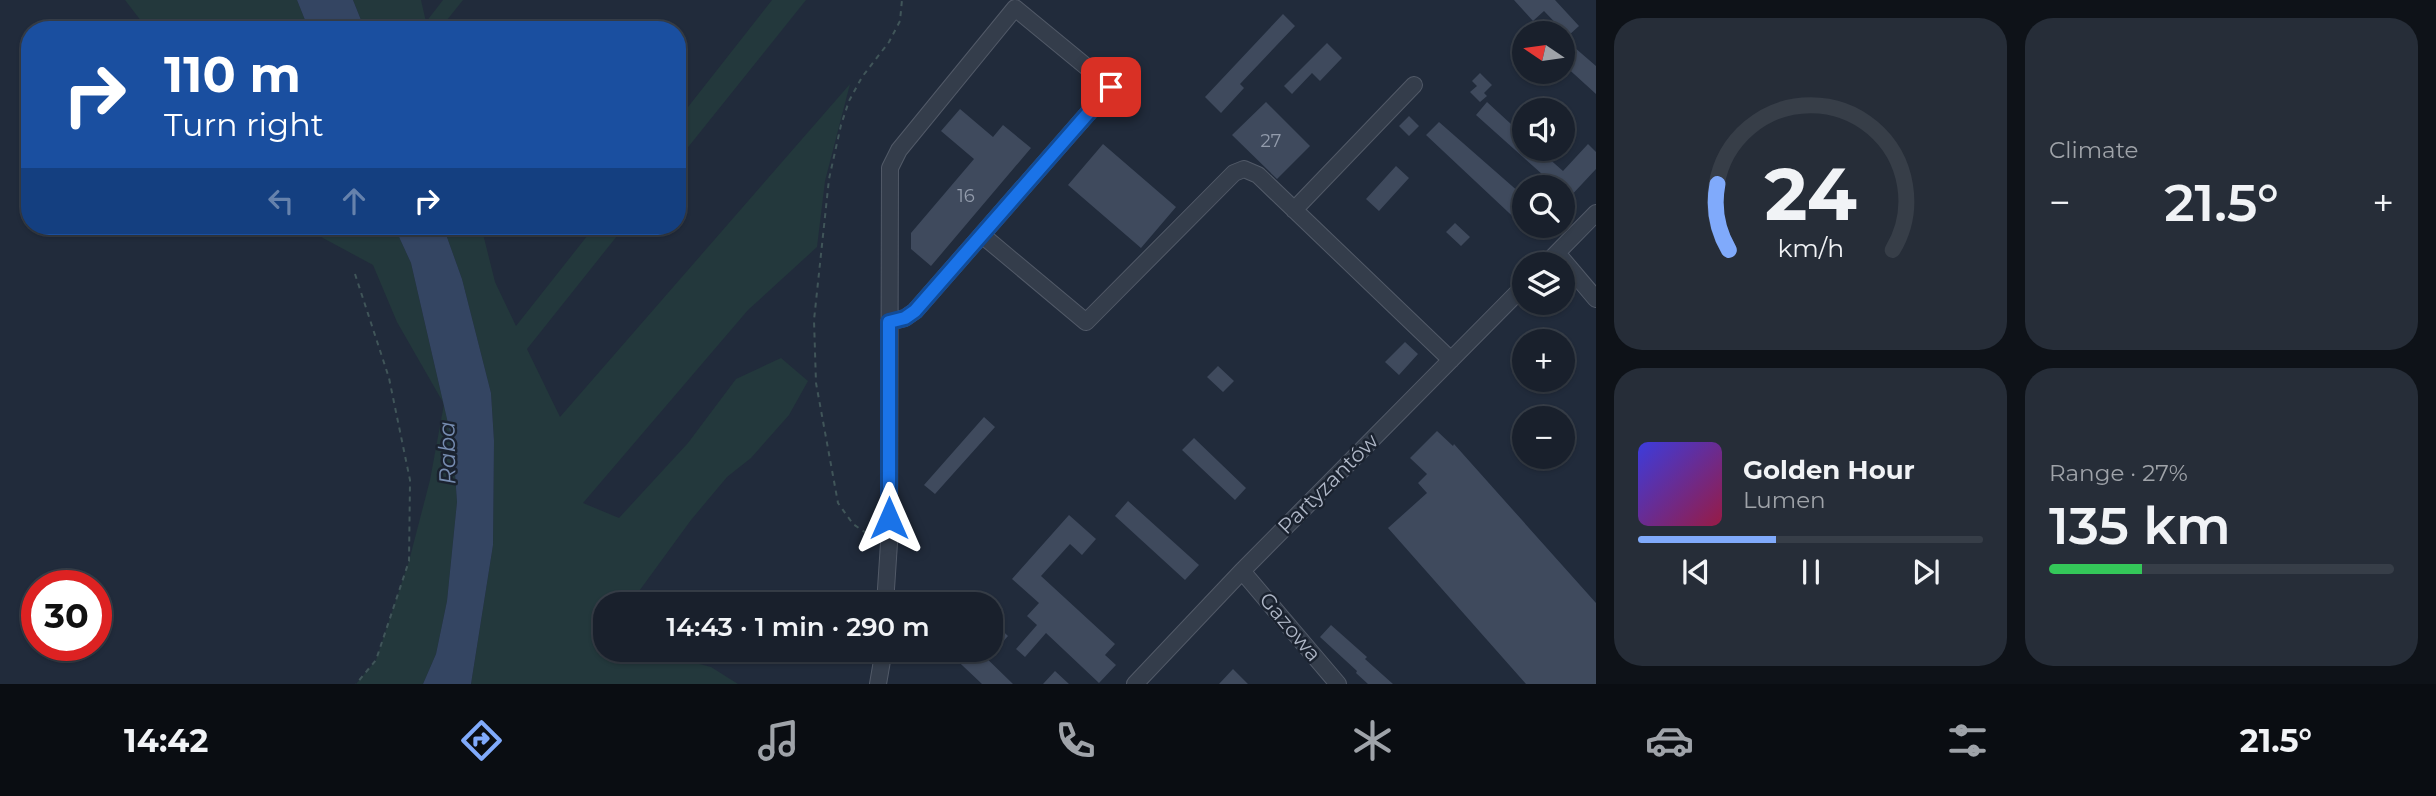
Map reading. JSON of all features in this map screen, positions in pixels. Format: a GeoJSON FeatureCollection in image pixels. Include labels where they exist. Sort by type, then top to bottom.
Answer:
{"type":"FeatureCollection","features":[{"type":"Feature","properties":{"kind":"street"},"geometry":{"type":"LineString","coordinates":[[886,592],[889,542],[889,322],[891,168],[900,150],[1015,8],[1111,87],[915,311],[905,318],[889,322]]}},
{"type":"Feature","properties":{"kind":"street"},"geometry":{"type":"LineString","coordinates":[[1294,210],[1414,85]]}},
{"type":"Feature","properties":{"kind":"street"},"geometry":{"type":"LineString","coordinates":[[982,235],[1086,322],[1234,173],[1244,169],[1258,175],[1451,360]]}},
{"type":"Feature","properties":{"kind":"street"},"geometry":{"type":"LineString","coordinates":[[1558,252],[1596,213]]}},
{"type":"Feature","properties":{"kind":"street"},"geometry":{"type":"LineString","coordinates":[[1575,280],[1596,299]]}},
{"type":"Feature","properties":{"kind":"street","name":"Partyzantów"},"geometry":{"type":"LineString","coordinates":[[1135,684],[1242,571],[1512,298]]}},
{"type":"Feature","properties":{"kind":"street","name":"Gazowa"},"geometry":{"type":"LineString","coordinates":[[1242,571],[1338,684]]}},
{"type":"Feature","properties":{"kind":"street"},"geometry":{"type":"LineString","coordinates":[[878,684],[882,662]]}},
{"type":"Feature","properties":{"kind":"path"},"geometry":{"type":"LineString","coordinates":[[889,542],[870,537],[862,531],[853,524],[838,503],[816,383],[814,320],[829,180],[841,125],[849,101],[862,77],[889,42],[900,21],[902,0]]}},
{"type":"Feature","properties":{"kind":"path"},"geometry":{"type":"LineString","coordinates":[[355,274],[389,378],[410,480],[410,561],[376,660],[356,684]]}},
{"type":"Feature","properties":{"kind":"green space"},"geometry":{"type":"Polygon","coordinates":[[[125,0],[297,0],[305,21],[141,21],[125,0]]]}},
{"type":"Feature","properties":{"kind":"green space"},"geometry":{"type":"Polygon","coordinates":[[[353,0],[421,0],[426,21],[361,21],[353,0]]]}},
{"type":"Feature","properties":{"kind":"green space"},"geometry":{"type":"Polygon","coordinates":[[[443,0],[463,0],[446,21],[427,21],[443,0]]]}},
{"type":"Feature","properties":{"kind":"green space"},"geometry":{"type":"Polygon","coordinates":[[[772,0],[806,0],[686,150],[686,110],[772,0]]]}},
{"type":"Feature","properties":{"kind":"green space"},"geometry":{"type":"Polygon","coordinates":[[[850,84],[825,181],[817,247],[748,310],[583,503],[619,518],[688,443],[736,379],[781,358],[808,381],[789,415],[751,458],[727,477],[691,520],[638,592],[593,592],[593,662],[692,662],[711,667],[738,684],[471,684],[493,545],[494,441],[491,393],[462,279],[446,235],[483,235],[495,282],[516,326],[588,235],[618,235],[527,349],[560,417],[850,84]]]}},
{"type":"Feature","properties":{"kind":"green space"},"geometry":{"type":"Polygon","coordinates":[[[320,235],[398,235],[411,263],[443,403],[397,322],[373,265],[320,235]]]}},
{"type":"Feature","properties":{"kind":"green space"},"geometry":{"type":"Polygon","coordinates":[[[444,405],[453,445],[457,502],[447,601],[436,654],[423,684],[356,684],[376,660],[409,561],[430,480],[444,405]]]}},
{"type":"Feature","properties":{"kind":"water"},"geometry":{"type":"Polygon","coordinates":[[[297,0],[353,0],[361,21],[305,21],[297,0]]]}},
{"type":"Feature","properties":{"kind":"water"},"geometry":{"type":"Polygon","coordinates":[[[398,235],[446,235],[462,279],[491,393],[494,441],[493,545],[471,684],[423,684],[436,654],[447,601],[457,502],[453,445],[411,263],[398,235]]]}},
{"type":"Feature","properties":{"kind":"building"},"geometry":{"type":"Polygon","coordinates":[[[1514,0],[1555,0],[1574,21],[1554,21],[1544,11],[1533,21],[1514,0]]]}},
{"type":"Feature","properties":{"kind":"building"},"geometry":{"type":"Polygon","coordinates":[[[1283,14],[1295,26],[1240,84],[1244,88],[1221,113],[1205,97],[1283,14]]]}},
{"type":"Feature","properties":{"kind":"building"},"geometry":{"type":"Polygon","coordinates":[[[1327,43],[1342,58],[1320,81],[1312,73],[1292,94],[1284,86],[1327,43]]]}},
{"type":"Feature","properties":{"kind":"building"},"geometry":{"type":"Polygon","coordinates":[[[1575,48],[1596,66],[1596,94],[1575,75],[1575,48]]]}},
{"type":"Feature","properties":{"kind":"building"},"geometry":{"type":"Polygon","coordinates":[[[1480,73],[1492,85],[1484,93],[1487,96],[1480,102],[1470,92],[1477,86],[1472,81],[1480,73]]]}},
{"type":"Feature","properties":{"kind":"building"},"geometry":{"type":"Polygon","coordinates":[[[1266,102],[1310,146],[1277,179],[1232,135],[1266,102]]]}},
{"type":"Feature","properties":{"kind":"building"},"geometry":{"type":"Polygon","coordinates":[[[1487,102],[1512,125],[1512,147],[1476,115],[1487,102]]]}},
{"type":"Feature","properties":{"kind":"building"},"geometry":{"type":"Polygon","coordinates":[[[960,109],[993,137],[1003,125],[1031,148],[931,266],[911,249],[911,233],[974,159],[941,131],[960,109]]]}},
{"type":"Feature","properties":{"kind":"building"},"geometry":{"type":"Polygon","coordinates":[[[1409,116],[1419,126],[1409,136],[1399,126],[1409,116]]]}},
{"type":"Feature","properties":{"kind":"building"},"geometry":{"type":"Polygon","coordinates":[[[1439,122],[1512,186],[1512,216],[1426,135],[1439,122]]]}},
{"type":"Feature","properties":{"kind":"building"},"geometry":{"type":"Polygon","coordinates":[[[1103,144],[1176,207],[1141,248],[1068,185],[1103,144]]]}},
{"type":"Feature","properties":{"kind":"building"},"geometry":{"type":"Polygon","coordinates":[[[1588,144],[1596,152],[1596,169],[1575,192],[1575,175],[1543,175],[1527,161],[1552,161],[1563,171],[1588,144]]]}},
{"type":"Feature","properties":{"kind":"building"},"geometry":{"type":"Polygon","coordinates":[[[1396,166],[1409,178],[1379,211],[1366,199],[1396,166]]]}},
{"type":"Feature","properties":{"kind":"building"},"geometry":{"type":"Polygon","coordinates":[[[1455,223],[1470,237],[1461,246],[1446,232],[1455,223]]]}},
{"type":"Feature","properties":{"kind":"building"},"geometry":{"type":"Polygon","coordinates":[[[1405,342],[1418,354],[1399,375],[1385,362],[1405,342]]]}},
{"type":"Feature","properties":{"kind":"building"},"geometry":{"type":"Polygon","coordinates":[[[1218,366],[1234,381],[1223,392],[1207,377],[1218,366]]]}},
{"type":"Feature","properties":{"kind":"building"},"geometry":{"type":"Polygon","coordinates":[[[984,417],[995,427],[935,494],[924,485],[984,417]]]}},
{"type":"Feature","properties":{"kind":"building"},"geometry":{"type":"Polygon","coordinates":[[[1437,431],[1453,446],[1454,444],[1596,603],[1596,684],[1526,684],[1388,528],[1427,493],[1418,483],[1427,474],[1410,458],[1437,431]]]}},
{"type":"Feature","properties":{"kind":"building"},"geometry":{"type":"Polygon","coordinates":[[[1194,438],[1246,488],[1235,500],[1182,450],[1194,438]]]}},
{"type":"Feature","properties":{"kind":"building"},"geometry":{"type":"Polygon","coordinates":[[[1128,501],[1199,565],[1185,580],[1115,516],[1128,501]]]}},
{"type":"Feature","properties":{"kind":"building"},"geometry":{"type":"Polygon","coordinates":[[[1069,515],[1096,539],[1082,555],[1070,544],[1041,576],[1115,644],[1105,655],[1116,665],[1099,683],[1046,633],[1025,657],[1016,649],[1037,625],[1027,616],[1039,603],[1012,579],[1069,515]]]}},
{"type":"Feature","properties":{"kind":"building"},"geometry":{"type":"Polygon","coordinates":[[[1331,625],[1393,684],[1368,684],[1356,673],[1357,671],[1320,637],[1331,625]]]}},
{"type":"Feature","properties":{"kind":"building"},"geometry":{"type":"Polygon","coordinates":[[[959,662],[990,662],[1013,684],[982,684],[959,662]]]}},
{"type":"Feature","properties":{"kind":"building"},"geometry":{"type":"Polygon","coordinates":[[[1233,669],[1248,684],[1219,684],[1233,669]]]}},
{"type":"Feature","properties":{"kind":"building"},"geometry":{"type":"Polygon","coordinates":[[[1055,671],[1069,684],[1043,684],[1055,671]]]}},
{"type":"Feature","properties":{"kind":"route"},"geometry":{"type":"LineString","coordinates":[[889,518],[889,322],[905,318],[925,302],[1111,87]]}},
{"type":"Feature","properties":{"kind":"water label","name":"Raba"},"geometry":{"type":"Point","coordinates":[447,453]}}]}
